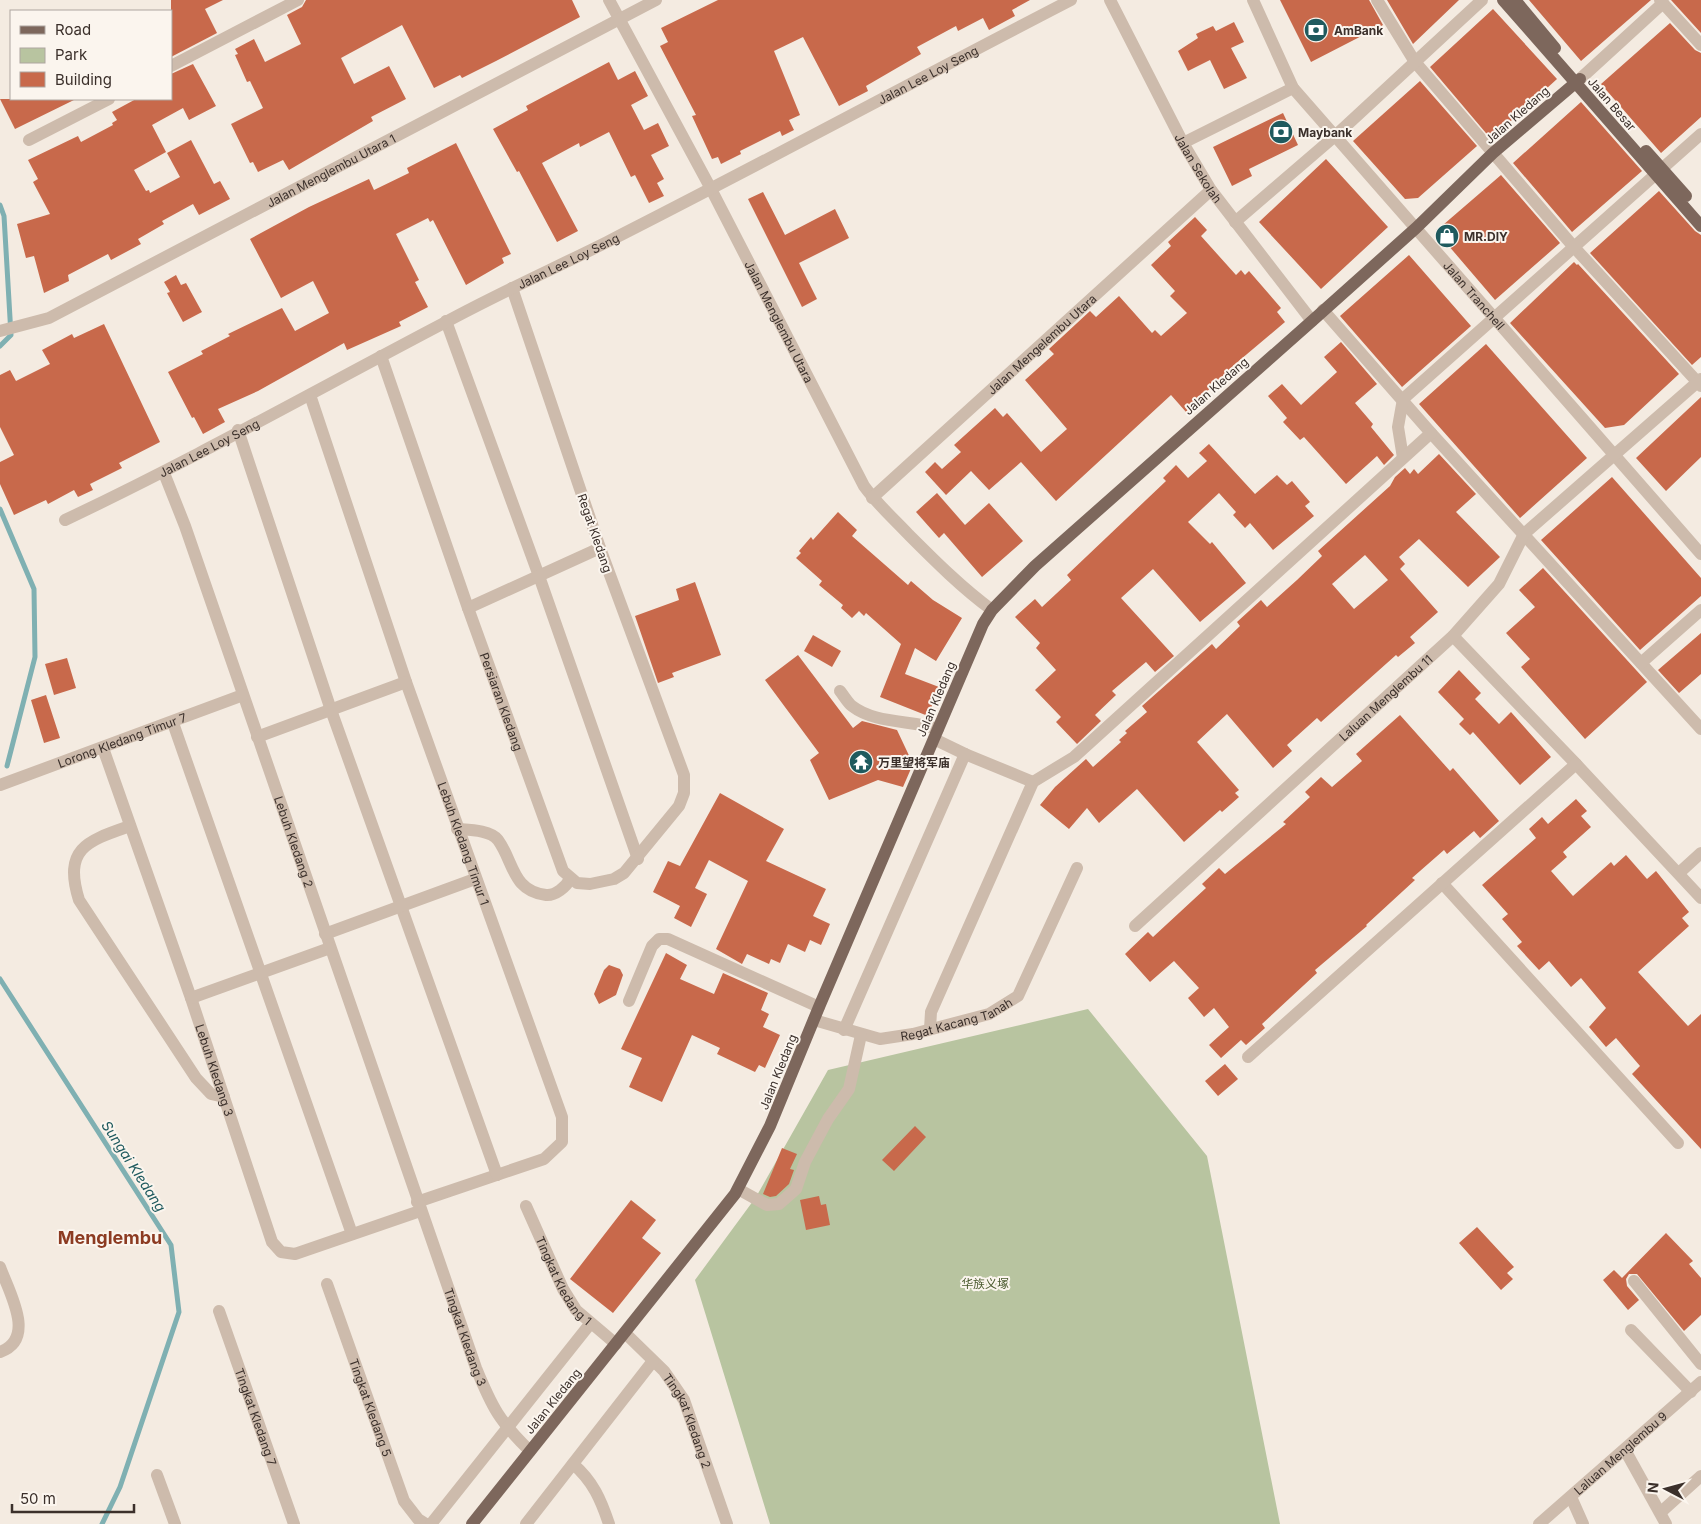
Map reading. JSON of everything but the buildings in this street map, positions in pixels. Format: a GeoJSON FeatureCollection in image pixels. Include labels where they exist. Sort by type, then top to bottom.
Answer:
{"type":"FeatureCollection","features":[{"type":"Feature","properties":{"kind":"main road","name":"Jalan Besar"},"geometry":{"type":"LineString","coordinates":[[1503,0],[1659,172],[1701,226]]}},
{"type":"Feature","properties":{"kind":"main road","name":"Jalan Besar"},"geometry":{"type":"LineString","coordinates":[[1515,0],[1578,81]]}},
{"type":"Feature","properties":{"kind":"main road","name":"Jalan Kledang"},"geometry":{"type":"LineString","coordinates":[[472,1524],[738,1189],[770,1126],[983,624],[992,610],[1035,566],[1416,228],[1494,153],[1578,81]]}},
{"type":"Feature","properties":{"kind":"main road","name":"Jalan Besar"},"geometry":{"type":"LineString","coordinates":[[1659,172],[1701,213]]}},
{"type":"Feature","properties":{"kind":"street"},"geometry":{"type":"LineString","coordinates":[[172,65],[298,0]]}},
{"type":"Feature","properties":{"kind":"street","name":"Jalan Menglembu Utara"},"geometry":{"type":"LineString","coordinates":[[609,0],[710,187],[864,486],[872,498],[956,580],[992,610]]}},
{"type":"Feature","properties":{"kind":"street","name":"Jalan Menglembu Utara 1"},"geometry":{"type":"LineString","coordinates":[[0,331],[25,326],[57,314],[656,0]]}},
{"type":"Feature","properties":{"kind":"street","name":"Jalan Lee Loy Seng"},"geometry":{"type":"LineString","coordinates":[[65,520],[164,473],[238,430],[310,395],[446,321],[608,241],[1071,0]]}},
{"type":"Feature","properties":{"kind":"street","name":"Jalan Sekolah"},"geometry":{"type":"LineString","coordinates":[[1110,0],[1183,142],[1211,190],[1312,321]]}},
{"type":"Feature","properties":{"kind":"street","name":"Jalan Tranchell"},"geometry":{"type":"LineString","coordinates":[[1253,0],[1293,88],[1701,554]]}},
{"type":"Feature","properties":{"kind":"street"},"geometry":{"type":"LineString","coordinates":[[1378,0],[1415,62],[1573,246],[1700,383]]}},
{"type":"Feature","properties":{"kind":"street"},"geometry":{"type":"LineString","coordinates":[[1235,222],[1335,136],[1482,0]]}},
{"type":"Feature","properties":{"kind":"street"},"geometry":{"type":"LineString","coordinates":[[1578,81],[1662,2],[1701,45]]}},
{"type":"Feature","properties":{"kind":"street"},"geometry":{"type":"LineString","coordinates":[[1183,142],[1293,88]]}},
{"type":"Feature","properties":{"kind":"street"},"geometry":{"type":"LineString","coordinates":[[29,140],[107,100]]}},
{"type":"Feature","properties":{"kind":"street"},"geometry":{"type":"LineString","coordinates":[[1403,458],[1398,427],[1403,399],[1494,316],[1701,134]]}},
{"type":"Feature","properties":{"kind":"street","name":"Jalan Mengelembu Utara"},"geometry":{"type":"LineString","coordinates":[[872,498],[1211,190]]}},
{"type":"Feature","properties":{"kind":"street","name":"Regat Kledang"},"geometry":{"type":"LineString","coordinates":[[512,288],[600,548],[684,775],[684,793],[679,806],[638,858]]}},
{"type":"Feature","properties":{"kind":"street"},"geometry":{"type":"LineString","coordinates":[[1323,310],[1431,433],[1701,729]]}},
{"type":"Feature","properties":{"kind":"street"},"geometry":{"type":"LineString","coordinates":[[446,321],[539,576],[638,858],[624,873],[614,879],[590,884],[577,883],[570,879],[566,887],[549,896],[534,893],[518,881],[497,839],[482,832],[458,829]]}},
{"type":"Feature","properties":{"kind":"street","name":"Persiaran Kledang"},"geometry":{"type":"LineString","coordinates":[[381,356],[468,608],[558,859],[563,871],[570,879]]}},
{"type":"Feature","properties":{"kind":"street","name":"Laluan Menglembu 11"},"geometry":{"type":"LineString","coordinates":[[1135,926],[1453,636],[1499,584],[1524,534],[1614,453],[1700,383]]}},
{"type":"Feature","properties":{"kind":"street","name":"Lebuh Kledang Timur 1"},"geometry":{"type":"LineString","coordinates":[[310,395],[406,682],[475,879],[562,1117],[562,1142],[544,1159],[497,1175],[418,1207]]}},
{"type":"Feature","properties":{"kind":"street"},"geometry":{"type":"LineString","coordinates":[[238,430],[331,710],[497,1175]]}},
{"type":"Feature","properties":{"kind":"street"},"geometry":{"type":"LineString","coordinates":[[930,1029],[931,1012],[1033,782],[1074,757],[1431,433]]}},
{"type":"Feature","properties":{"kind":"street","name":"Lebuh Kledang 2"},"geometry":{"type":"LineString","coordinates":[[164,473],[258,737],[418,1207]]}},
{"type":"Feature","properties":{"kind":"street"},"geometry":{"type":"LineString","coordinates":[[468,608],[600,548]]}},
{"type":"Feature","properties":{"kind":"street"},"geometry":{"type":"LineString","coordinates":[[1641,663],[1701,610]]}},
{"type":"Feature","properties":{"kind":"street"},"geometry":{"type":"LineString","coordinates":[[1453,636],[1701,898]]}},
{"type":"Feature","properties":{"kind":"street"},"geometry":{"type":"LineString","coordinates":[[258,737],[406,682]]}},
{"type":"Feature","properties":{"kind":"street"},"geometry":{"type":"LineString","coordinates":[[840,691],[852,706],[864,713],[922,723],[965,754],[1033,782]]}},
{"type":"Feature","properties":{"kind":"street","name":"Lorong Kledang Timur 7"},"geometry":{"type":"LineString","coordinates":[[0,785],[173,723],[243,695]]}},
{"type":"Feature","properties":{"kind":"street"},"geometry":{"type":"LineString","coordinates":[[173,723],[352,1234]]}},
{"type":"Feature","properties":{"kind":"street","name":"Lebuh Kledang 3"},"geometry":{"type":"LineString","coordinates":[[103,748],[192,998],[272,1242],[281,1252],[295,1254],[352,1234],[418,1207]]}},
{"type":"Feature","properties":{"kind":"street"},"geometry":{"type":"LineString","coordinates":[[844,1030],[965,754]]}},
{"type":"Feature","properties":{"kind":"street"},"geometry":{"type":"LineString","coordinates":[[1248,1057],[1576,764]]}},
{"type":"Feature","properties":{"kind":"street"},"geometry":{"type":"LineString","coordinates":[[130,826],[95,838],[82,848],[74,863],[73,881],[78,900],[196,1078],[211,1094],[224,1097]]}},
{"type":"Feature","properties":{"kind":"street"},"geometry":{"type":"LineString","coordinates":[[1679,873],[1701,853]]}},
{"type":"Feature","properties":{"kind":"street","name":"Regat Kacang Tanah"},"geometry":{"type":"LineString","coordinates":[[814,1020],[880,1039],[913,1034],[989,1014],[1018,996],[1077,868]]}},
{"type":"Feature","properties":{"kind":"street"},"geometry":{"type":"LineString","coordinates":[[325,934],[475,879]]}},
{"type":"Feature","properties":{"kind":"street"},"geometry":{"type":"LineString","coordinates":[[1442,883],[1678,1143]]}},
{"type":"Feature","properties":{"kind":"street"},"geometry":{"type":"LineString","coordinates":[[629,1001],[652,946],[660,939],[668,939],[819,1007]]}},
{"type":"Feature","properties":{"kind":"street"},"geometry":{"type":"LineString","coordinates":[[192,998],[330,948]]}},
{"type":"Feature","properties":{"kind":"street"},"geometry":{"type":"LineString","coordinates":[[738,1189],[767,1205],[779,1204],[796,1189],[805,1162],[814,1145],[828,1120],[850,1088],[861,1035]]}},
{"type":"Feature","properties":{"kind":"street","name":"Tingkat Kledang 1"},"geometry":{"type":"LineString","coordinates":[[526,1206],[563,1289],[576,1310],[590,1324],[616,1344]]}},
{"type":"Feature","properties":{"kind":"street","name":"Tingkat Kledang 3"},"geometry":{"type":"LineString","coordinates":[[418,1207],[490,1404],[508,1430],[530,1451]]}},
{"type":"Feature","properties":{"kind":"street"},"geometry":{"type":"LineString","coordinates":[[0,1267],[20,1320],[18,1337],[5,1350]]}},
{"type":"Feature","properties":{"kind":"street"},"geometry":{"type":"LineString","coordinates":[[1634,1281],[1701,1364]]}},
{"type":"Feature","properties":{"kind":"street","name":"Tingkat Kledang 5"},"geometry":{"type":"LineString","coordinates":[[327,1284],[404,1500],[418,1519],[426,1524]]}},
{"type":"Feature","properties":{"kind":"street","name":"Tingkat Kledang 7"},"geometry":{"type":"LineString","coordinates":[[219,1311],[294,1524]]}},
{"type":"Feature","properties":{"kind":"street"},"geometry":{"type":"LineString","coordinates":[[431,1524],[508,1430],[590,1324]]}},
{"type":"Feature","properties":{"kind":"street"},"geometry":{"type":"LineString","coordinates":[[1630,1330],[1691,1392]]}},
{"type":"Feature","properties":{"kind":"street","name":"Tingkat Kledang 2"},"geometry":{"type":"LineString","coordinates":[[625,1333],[676,1385],[684,1400],[727,1524]]}},
{"type":"Feature","properties":{"kind":"street"},"geometry":{"type":"LineString","coordinates":[[526,1524],[653,1361]]}},
{"type":"Feature","properties":{"kind":"street","name":"Laluan Menglembu 9"},"geometry":{"type":"LineString","coordinates":[[1540,1524],[1701,1382]]}},
{"type":"Feature","properties":{"kind":"street"},"geometry":{"type":"LineString","coordinates":[[1625,1450],[1664,1518],[1701,1476]]}},
{"type":"Feature","properties":{"kind":"street"},"geometry":{"type":"LineString","coordinates":[[573,1464],[587,1476],[599,1496],[609,1524]]}},
{"type":"Feature","properties":{"kind":"street"},"geometry":{"type":"LineString","coordinates":[[157,1475],[175,1524]]}},
{"type":"Feature","properties":{"kind":"street"},"geometry":{"type":"LineString","coordinates":[[1572,1497],[1583,1524]]}},
{"type":"Feature","properties":{"kind":"green space","name":"华族义塚"},"geometry":{"type":"Polygon","coordinates":[[[1088,1009],[1207,1156],[1280,1524],[770,1524],[695,1280],[756,1197],[828,1070],[1088,1009]]]}},
{"type":"Feature","properties":{"kind":"waterway","name":"Sungai Kledang"},"geometry":{"type":"LineString","coordinates":[[0,205],[4,216],[11,335],[0,346]]}},
{"type":"Feature","properties":{"kind":"waterway","name":"Sungai Kledang"},"geometry":{"type":"LineString","coordinates":[[0,509],[34,589],[35,657],[7,766]]}},
{"type":"Feature","properties":{"kind":"waterway","name":"Sungai Kledang"},"geometry":{"type":"LineString","coordinates":[[0,979],[171,1245],[179,1312],[120,1487],[102,1524]]}},
{"type":"Feature","properties":{"kind":"place","name":"AmBank"},"geometry":{"type":"Point","coordinates":[1316,30]}},
{"type":"Feature","properties":{"kind":"place","name":"Maybank"},"geometry":{"type":"Point","coordinates":[1281,132]}},
{"type":"Feature","properties":{"kind":"place","name":"MR.DIY"},"geometry":{"type":"Point","coordinates":[1447,236]}},
{"type":"Feature","properties":{"kind":"place","name":"万里望将军庙"},"geometry":{"type":"Point","coordinates":[861,762]}},
{"type":"Feature","properties":{"kind":"district","name":"Menglembu"},"geometry":{"type":"Point","coordinates":[110,1237]}}]}
